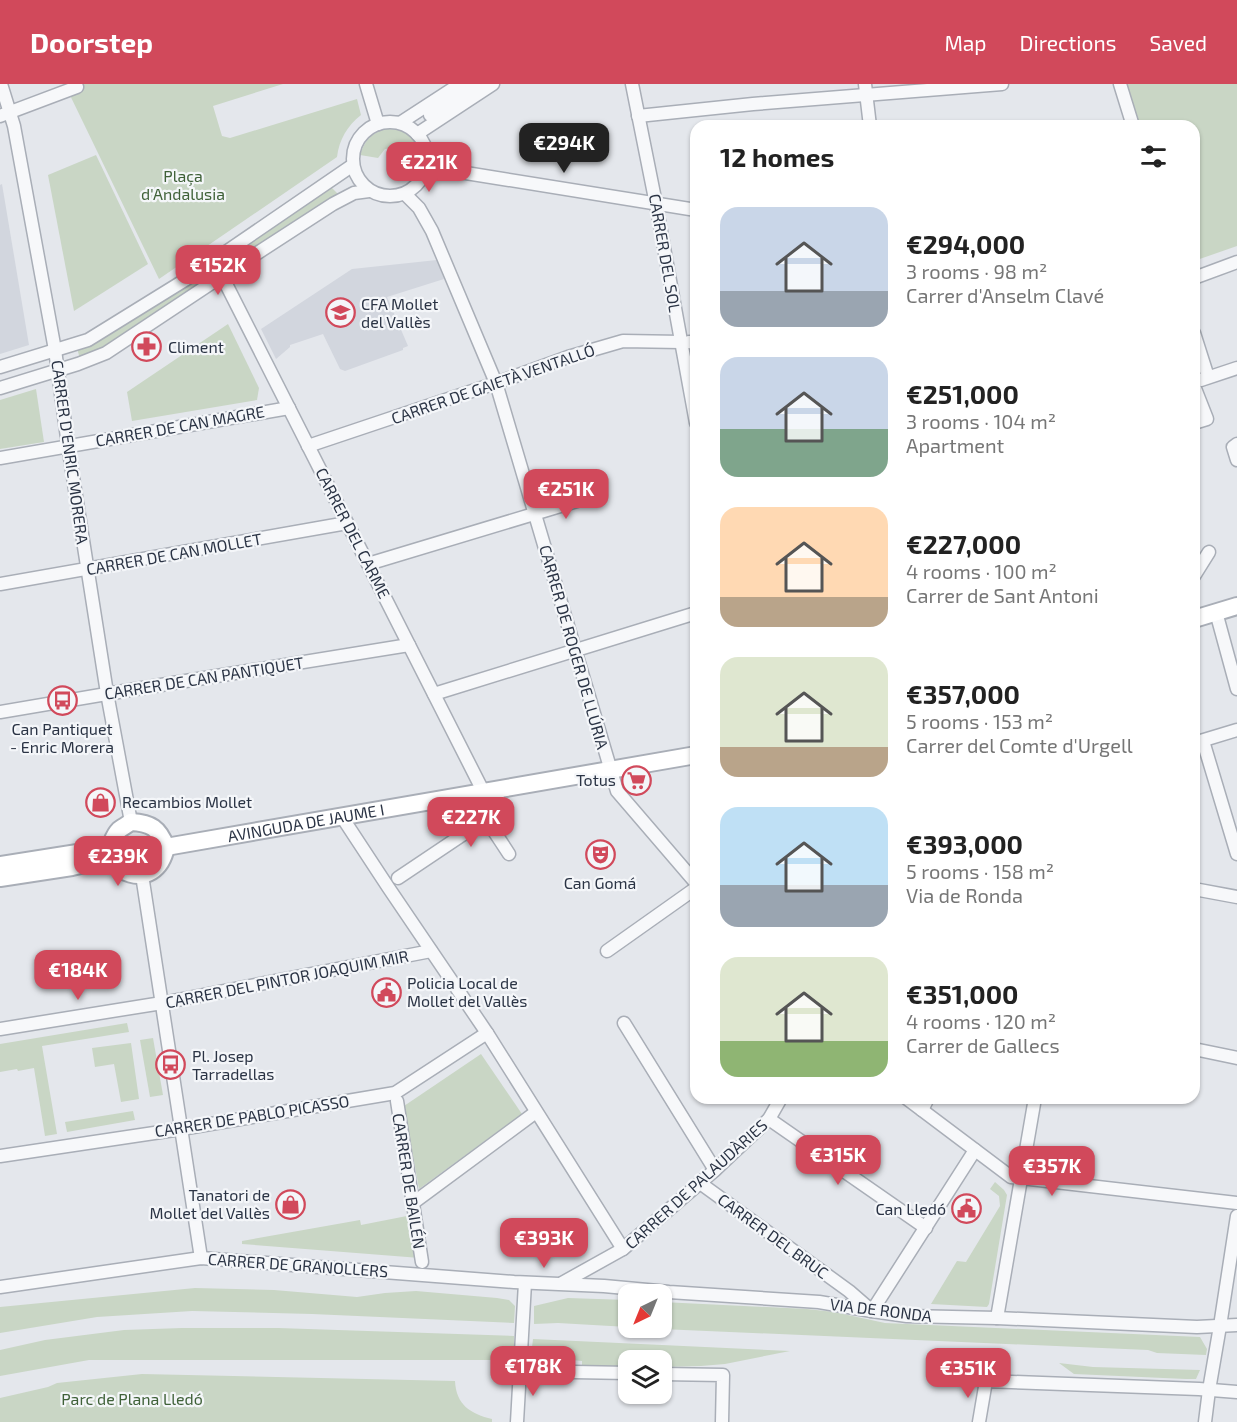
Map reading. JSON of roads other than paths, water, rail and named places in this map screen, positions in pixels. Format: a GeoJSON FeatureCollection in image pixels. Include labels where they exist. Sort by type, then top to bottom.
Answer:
{"type":"FeatureCollection","features":[{"type":"Feature","properties":{"kind":"street","name":"CARRER D'ENRIC MORERA"},"geometry":{"type":"LineString","coordinates":[[1,84],[5,115],[14,126],[55,350],[87,569],[131,822]]}},
{"type":"Feature","properties":{"kind":"street"},"geometry":{"type":"LineString","coordinates":[[366,84],[378,124]]}},
{"type":"Feature","properties":{"kind":"street"},"geometry":{"type":"LineString","coordinates":[[369,191],[359,181],[353,165],[354,150],[361,135],[378,124],[400,123],[460,84]]}},
{"type":"Feature","properties":{"kind":"street"},"geometry":{"type":"LineString","coordinates":[[430,115],[476,84]]}},
{"type":"Feature","properties":{"kind":"street"},"geometry":{"type":"LineString","coordinates":[[417,134],[493,84]]}},
{"type":"Feature","properties":{"kind":"street","name":"CARRER DEL SOL"},"geometry":{"type":"LineString","coordinates":[[632,84],[656,204],[689,342]]}},
{"type":"Feature","properties":{"kind":"street"},"geometry":{"type":"LineString","coordinates":[[638,116],[865,90],[1002,84]]}},
{"type":"Feature","properties":{"kind":"street"},"geometry":{"type":"LineString","coordinates":[[1120,84],[1130,120]]}},
{"type":"Feature","properties":{"kind":"street"},"geometry":{"type":"LineString","coordinates":[[5,115],[77,87]]}},
{"type":"Feature","properties":{"kind":"street"},"geometry":{"type":"LineString","coordinates":[[865,90],[869,120]]}},
{"type":"Feature","properties":{"kind":"street"},"geometry":{"type":"LineString","coordinates":[[0,388],[106,353],[333,204],[354,193],[369,191],[384,196],[405,194],[419,182],[427,165],[425,147],[417,134],[400,123]]}},
{"type":"Feature","properties":{"kind":"street"},"geometry":{"type":"LineString","coordinates":[[0,367],[88,340],[191,276],[353,165]]}},
{"type":"Feature","properties":{"kind":"street"},"geometry":{"type":"LineString","coordinates":[[427,165],[690,209]]}},
{"type":"Feature","properties":{"kind":"street","name":"CARRER DE ROGER DE LLÚRIA"},"geometry":{"type":"LineString","coordinates":[[405,194],[419,208],[432,231],[496,383],[617,791],[690,876]]}},
{"type":"Feature","properties":{"kind":"street"},"geometry":{"type":"LineString","coordinates":[[1200,276],[1237,262]]}},
{"type":"Feature","properties":{"kind":"street","name":"CARRER DEL CARME"},"geometry":{"type":"LineString","coordinates":[[222,276],[434,694],[490,790]]}},
{"type":"Feature","properties":{"kind":"street","name":"CARRER DE GAIETÀ VENTALLÓ"},"geometry":{"type":"LineString","coordinates":[[308,446],[568,357],[623,341],[689,342]]}},
{"type":"Feature","properties":{"kind":"street"},"geometry":{"type":"LineString","coordinates":[[1200,352],[1208,377]]}},
{"type":"Feature","properties":{"kind":"street"},"geometry":{"type":"LineString","coordinates":[[1200,381],[1237,368]]}},
{"type":"Feature","properties":{"kind":"street"},"geometry":{"type":"LineString","coordinates":[[1200,399],[1208,419],[1200,421]]}},
{"type":"Feature","properties":{"kind":"street","name":"CARRER DE CAN MAGRE"},"geometry":{"type":"LineString","coordinates":[[0,458],[289,408]]}},
{"type":"Feature","properties":{"kind":"street"},"geometry":{"type":"LineString","coordinates":[[1235,446],[1237,460]]}},
{"type":"Feature","properties":{"kind":"street"},"geometry":{"type":"LineString","coordinates":[[368,564],[587,498]]}},
{"type":"Feature","properties":{"kind":"street","name":"CARRER DE CAN MOLLET"},"geometry":{"type":"LineString","coordinates":[[0,584],[347,523]]}},
{"type":"Feature","properties":{"kind":"street"},"geometry":{"type":"LineString","coordinates":[[1200,566],[1209,552]]}},
{"type":"Feature","properties":{"kind":"street"},"geometry":{"type":"LineString","coordinates":[[1200,617],[1237,606]]}},
{"type":"Feature","properties":{"kind":"street"},"geometry":{"type":"LineString","coordinates":[[1216,612],[1237,689]]}},
{"type":"Feature","properties":{"kind":"street"},"geometry":{"type":"LineString","coordinates":[[434,694],[690,615]]}},
{"type":"Feature","properties":{"kind":"street","name":"CARRER DE CAN PANTIQUET"},"geometry":{"type":"LineString","coordinates":[[0,712],[409,645]]}},
{"type":"Feature","properties":{"kind":"street"},"geometry":{"type":"LineString","coordinates":[[1200,741],[1237,730]]}},
{"type":"Feature","properties":{"kind":"street"},"geometry":{"type":"LineString","coordinates":[[1200,748],[1237,854]]}},
{"type":"Feature","properties":{"kind":"street","name":"AVINGUDA DE JAUME I"},"geometry":{"type":"LineString","coordinates":[[166,847],[690,756]]}},
{"type":"Feature","properties":{"kind":"street"},"geometry":{"type":"LineString","coordinates":[[398,878],[486,819],[497,807],[490,790]]}},
{"type":"Feature","properties":{"kind":"street"},"geometry":{"type":"LineString","coordinates":[[342,817],[487,1033],[623,1249]]}},
{"type":"Feature","properties":{"kind":"street"},"geometry":{"type":"LineString","coordinates":[[486,819],[510,854]]}},
{"type":"Feature","properties":{"kind":"street"},"geometry":{"type":"LineString","coordinates":[[0,878],[72,867],[110,853],[119,830],[131,822],[143,822],[154,827],[166,847],[157,868],[142,875],[134,875],[122,870],[110,853]]}},
{"type":"Feature","properties":{"kind":"street"},"geometry":{"type":"LineString","coordinates":[[0,865],[110,853]]}},
{"type":"Feature","properties":{"kind":"street"},"geometry":{"type":"LineString","coordinates":[[142,875],[201,1258]]}},
{"type":"Feature","properties":{"kind":"street"},"geometry":{"type":"LineString","coordinates":[[1200,890],[1237,897]]}},
{"type":"Feature","properties":{"kind":"street"},"geometry":{"type":"LineString","coordinates":[[607,951],[690,892]]}},
{"type":"Feature","properties":{"kind":"street","name":"CARRER DEL PINTOR JOAQUIM MIR"},"geometry":{"type":"LineString","coordinates":[[0,1029],[162,1003],[431,951]]}},
{"type":"Feature","properties":{"kind":"street"},"geometry":{"type":"LineString","coordinates":[[624,1023],[716,1170]]}},
{"type":"Feature","properties":{"kind":"street","name":"CARRER DE PABLO PICASSO"},"geometry":{"type":"LineString","coordinates":[[0,1156],[181,1129],[395,1093],[487,1033]]}},
{"type":"Feature","properties":{"kind":"street"},"geometry":{"type":"LineString","coordinates":[[1200,1050],[1237,1058]]}},
{"type":"Feature","properties":{"kind":"street","name":"CARRER DE BAILÉN"},"geometry":{"type":"LineString","coordinates":[[397,1101],[422,1262]]}},
{"type":"Feature","properties":{"kind":"street","name":"CARRER DE PALAUDÀRIES"},"geometry":{"type":"LineString","coordinates":[[561,1284],[623,1249],[716,1170],[769,1119],[778,1104]]}},
{"type":"Feature","properties":{"kind":"street"},"geometry":{"type":"LineString","coordinates":[[914,1104],[1011,1177],[1237,1203]]}},
{"type":"Feature","properties":{"kind":"street"},"geometry":{"type":"LineString","coordinates":[[922,1110],[925,1104]]}},
{"type":"Feature","properties":{"kind":"street"},"geometry":{"type":"LineString","coordinates":[[997,1318],[1034,1104]]}},
{"type":"Feature","properties":{"kind":"street"},"geometry":{"type":"LineString","coordinates":[[413,1203],[536,1112]]}},
{"type":"Feature","properties":{"kind":"street"},"geometry":{"type":"LineString","coordinates":[[769,1119],[926,1228]]}},
{"type":"Feature","properties":{"kind":"street"},"geometry":{"type":"LineString","coordinates":[[872,1311],[975,1150]]}},
{"type":"Feature","properties":{"kind":"street","name":"CARRER DEL BRUC"},"geometry":{"type":"LineString","coordinates":[[700,1183],[849,1291],[872,1311]]}},
{"type":"Feature","properties":{"kind":"street"},"geometry":{"type":"LineString","coordinates":[[1205,1422],[1237,1216]]}},
{"type":"Feature","properties":{"kind":"street","name":"CARRER DE GRANOLLERS"},"geometry":{"type":"LineString","coordinates":[[0,1287],[201,1258],[525,1283]]}},
{"type":"Feature","properties":{"kind":"street"},"geometry":{"type":"LineString","coordinates":[[602,1261],[604,1286]]}},
{"type":"Feature","properties":{"kind":"street"},"geometry":{"type":"LineString","coordinates":[[517,1422],[525,1283]]}},
{"type":"Feature","properties":{"kind":"street","name":"VIA DE RONDA"},"geometry":{"type":"LineString","coordinates":[[525,1283],[604,1286],[819,1302],[907,1316],[1197,1327],[1237,1325]]}},
{"type":"Feature","properties":{"kind":"street"},"geometry":{"type":"LineString","coordinates":[[520,1371],[618,1373]]}},
{"type":"Feature","properties":{"kind":"street"},"geometry":{"type":"LineString","coordinates":[[672,1374],[723,1375],[722,1422]]}},
{"type":"Feature","properties":{"kind":"street"},"geometry":{"type":"LineString","coordinates":[[979,1422],[986,1381],[1237,1392]]}},
{"type":"Feature","properties":{"kind":"place","name":"CFA Mollet del Vallès"},"geometry":{"type":"Point","coordinates":[340,313]}},
{"type":"Feature","properties":{"kind":"place","name":"Climent"},"geometry":{"type":"Point","coordinates":[147,347]}},
{"type":"Feature","properties":{"kind":"place","name":"Can Pantiquet - Enric Morera"},"geometry":{"type":"Point","coordinates":[62,701]}},
{"type":"Feature","properties":{"kind":"place","name":"Totus"},"geometry":{"type":"Point","coordinates":[637,780]}},
{"type":"Feature","properties":{"kind":"place","name":"Recambios Mollet"},"geometry":{"type":"Point","coordinates":[101,802]}},
{"type":"Feature","properties":{"kind":"place","name":"Can Gomá"},"geometry":{"type":"Point","coordinates":[600,855]}},
{"type":"Feature","properties":{"kind":"place","name":"Policia Local de Mollet del Vallès"},"geometry":{"type":"Point","coordinates":[386,992]}},
{"type":"Feature","properties":{"kind":"place","name":"Pl. Josep Tarradellas"},"geometry":{"type":"Point","coordinates":[171,1065]}},
{"type":"Feature","properties":{"kind":"place","name":"Tanatori de Mollet del Vallès"},"geometry":{"type":"Point","coordinates":[291,1204]}},
{"type":"Feature","properties":{"kind":"place","name":"Can Lledó"},"geometry":{"type":"Point","coordinates":[967,1209]}},
{"type":"Feature","properties":{"kind":"park label","name":"Plaça d'Andalusia"},"geometry":{"type":"Point","coordinates":[183,185]}},
{"type":"Feature","properties":{"kind":"park label","name":"Parc de Plana Lledó"},"geometry":{"type":"Point","coordinates":[132,1399]}}]}
